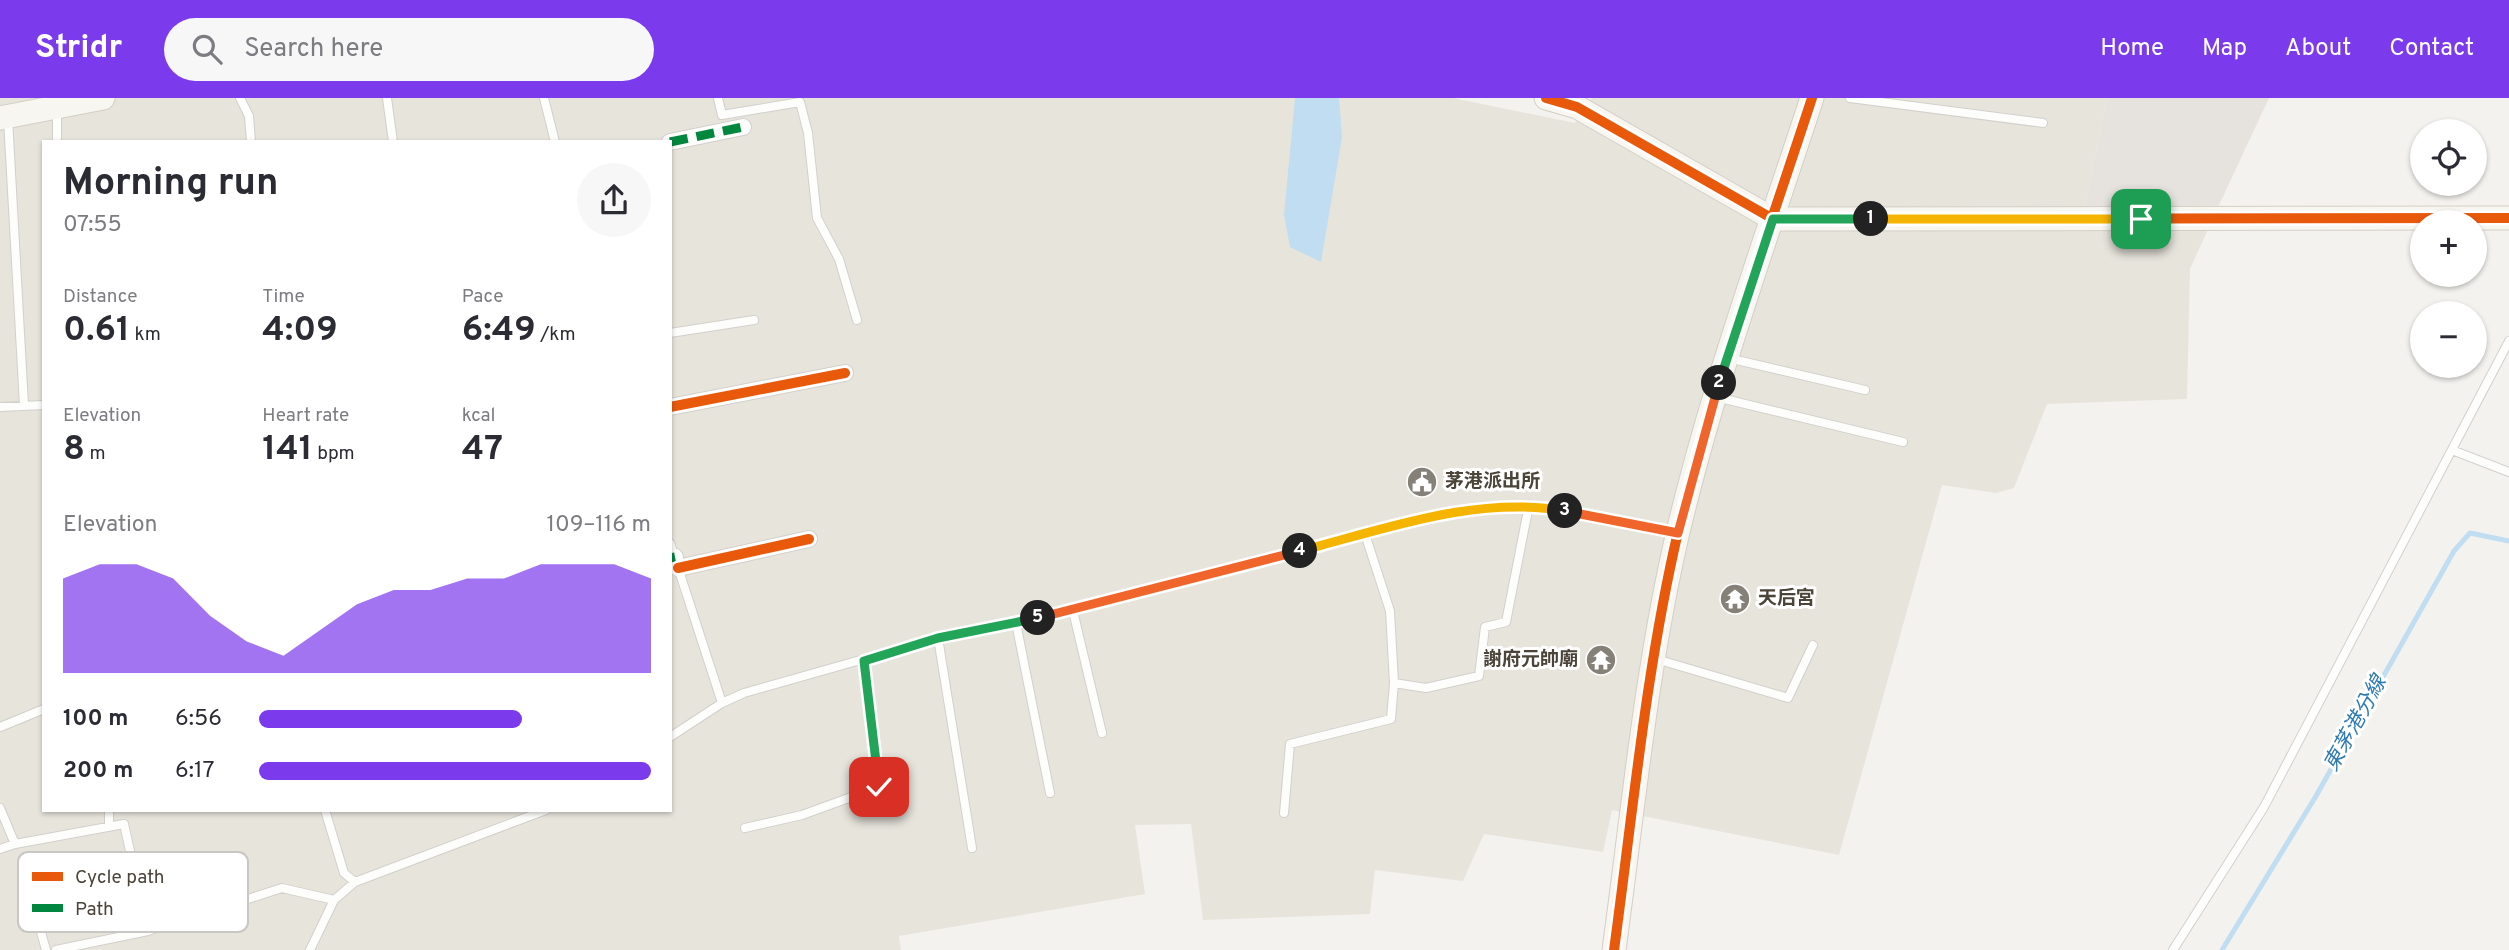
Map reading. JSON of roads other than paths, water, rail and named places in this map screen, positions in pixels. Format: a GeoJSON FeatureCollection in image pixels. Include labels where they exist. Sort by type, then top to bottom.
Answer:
{"type":"FeatureCollection","features":[{"type":"Feature","properties":{"kind":"street"},"geometry":{"type":"LineString","coordinates":[[4,117],[56,102],[103,98]]}},
{"type":"Feature","properties":{"kind":"street"},"geometry":{"type":"LineString","coordinates":[[1546,98],[1577,107],[1773,219],[2509,218]]}},
{"type":"Feature","properties":{"kind":"street"},"geometry":{"type":"LineString","coordinates":[[1614,950],[1653,659],[1678,533],[1715,397],[1812,98]]}},
{"type":"Feature","properties":{"kind":"street"},"geometry":{"type":"LineString","coordinates":[[672,142],[743,127]]}},
{"type":"Feature","properties":{"kind":"street"},"geometry":{"type":"LineString","coordinates":[[672,407],[845,373]]}},
{"type":"Feature","properties":{"kind":"street"},"geometry":{"type":"LineString","coordinates":[[673,556],[809,539]]}},
{"type":"Feature","properties":{"kind":"lane"},"geometry":{"type":"LineString","coordinates":[[240,98],[249,116],[251,140]]}},
{"type":"Feature","properties":{"kind":"lane"},"geometry":{"type":"LineString","coordinates":[[387,98],[393,140]]}},
{"type":"Feature","properties":{"kind":"lane"},"geometry":{"type":"LineString","coordinates":[[544,98],[554,140]]}},
{"type":"Feature","properties":{"kind":"lane"},"geometry":{"type":"LineString","coordinates":[[718,98],[722,115],[800,103],[808,133],[817,218],[839,259],[857,320]]}},
{"type":"Feature","properties":{"kind":"lane"},"geometry":{"type":"LineString","coordinates":[[1850,98],[2043,123]]}},
{"type":"Feature","properties":{"kind":"lane"},"geometry":{"type":"LineString","coordinates":[[56,102],[57,140]]}},
{"type":"Feature","properties":{"kind":"lane"},"geometry":{"type":"LineString","coordinates":[[4,117],[24,405]]}},
{"type":"Feature","properties":{"kind":"lane"},"geometry":{"type":"LineString","coordinates":[[672,333],[754,320]]}},
{"type":"Feature","properties":{"kind":"lane"},"geometry":{"type":"LineString","coordinates":[[2173,950],[2264,807],[2509,341]]}},
{"type":"Feature","properties":{"kind":"lane"},"geometry":{"type":"LineString","coordinates":[[1728,358],[1865,390]]}},
{"type":"Feature","properties":{"kind":"lane"},"geometry":{"type":"LineString","coordinates":[[1715,397],[1903,442]]}},
{"type":"Feature","properties":{"kind":"lane"},"geometry":{"type":"LineString","coordinates":[[0,407],[42,405]]}},
{"type":"Feature","properties":{"kind":"lane"},"geometry":{"type":"LineString","coordinates":[[2452,450],[2509,472]]}},
{"type":"Feature","properties":{"kind":"lane"},"geometry":{"type":"LineString","coordinates":[[1394,683],[1426,688],[1479,676],[1485,627],[1506,622],[1529,505]]}},
{"type":"Feature","properties":{"kind":"lane"},"geometry":{"type":"LineString","coordinates":[[672,736],[722,703],[744,693],[938,638],[1073,611],[1365,534],[1484,507],[1529,505],[1678,533]]}},
{"type":"Feature","properties":{"kind":"lane"},"geometry":{"type":"LineString","coordinates":[[1284,813],[1290,744],[1391,719],[1394,683],[1390,611],[1365,534]]}},
{"type":"Feature","properties":{"kind":"lane"},"geometry":{"type":"LineString","coordinates":[[673,556],[722,703]]}},
{"type":"Feature","properties":{"kind":"lane"},"geometry":{"type":"LineString","coordinates":[[1073,611],[1102,733]]}},
{"type":"Feature","properties":{"kind":"lane"},"geometry":{"type":"LineString","coordinates":[[1016,623],[1050,793]]}},
{"type":"Feature","properties":{"kind":"lane"},"geometry":{"type":"LineString","coordinates":[[938,638],[972,848]]}},
{"type":"Feature","properties":{"kind":"lane"},"geometry":{"type":"LineString","coordinates":[[1653,659],[1788,698],[1813,645]]}},
{"type":"Feature","properties":{"kind":"lane"},"geometry":{"type":"LineString","coordinates":[[745,828],[802,815],[879,787],[864,661]]}},
{"type":"Feature","properties":{"kind":"lane"},"geometry":{"type":"LineString","coordinates":[[0,727],[42,710]]}},
{"type":"Feature","properties":{"kind":"lane"},"geometry":{"type":"LineString","coordinates":[[0,808],[15,844]]}},
{"type":"Feature","properties":{"kind":"lane"},"geometry":{"type":"LineString","coordinates":[[109,812],[109,827]]}},
{"type":"Feature","properties":{"kind":"lane"},"geometry":{"type":"LineString","coordinates":[[326,812],[344,873],[355,882]]}},
{"type":"Feature","properties":{"kind":"lane"},"geometry":{"type":"LineString","coordinates":[[310,950],[334,900],[355,882],[542,812]]}},
{"type":"Feature","properties":{"kind":"lane"},"geometry":{"type":"LineString","coordinates":[[0,849],[124,824],[130,852]]}},
{"type":"Feature","properties":{"kind":"lane"},"geometry":{"type":"LineString","coordinates":[[248,899],[282,888],[334,900]]}},
{"type":"Feature","properties":{"kind":"lane"},"geometry":{"type":"LineString","coordinates":[[41,932],[46,950]]}},
{"type":"Feature","properties":{"kind":"lane"},"geometry":{"type":"LineString","coordinates":[[56,950],[143,932]]}},
{"type":"Feature","properties":{"kind":"water"},"geometry":{"type":"Polygon","coordinates":[[[1295,98],[1339,98],[1342,137],[1321,262],[1290,247],[1284,215],[1295,98]]]}},
{"type":"Feature","properties":{"kind":"waterway","name":"東茅港分線"},"geometry":{"type":"LineString","coordinates":[[2222,950],[2316,796],[2454,551],[2470,533],[2509,541]]}},
{"type":"Feature","properties":{"kind":"place","name":"茅港派出所"},"geometry":{"type":"Point","coordinates":[1422,482]}},
{"type":"Feature","properties":{"kind":"place","name":"天后宮"},"geometry":{"type":"Point","coordinates":[1735,599]}},
{"type":"Feature","properties":{"kind":"place","name":"謝府元帥廟"},"geometry":{"type":"Point","coordinates":[1601,660]}}]}
